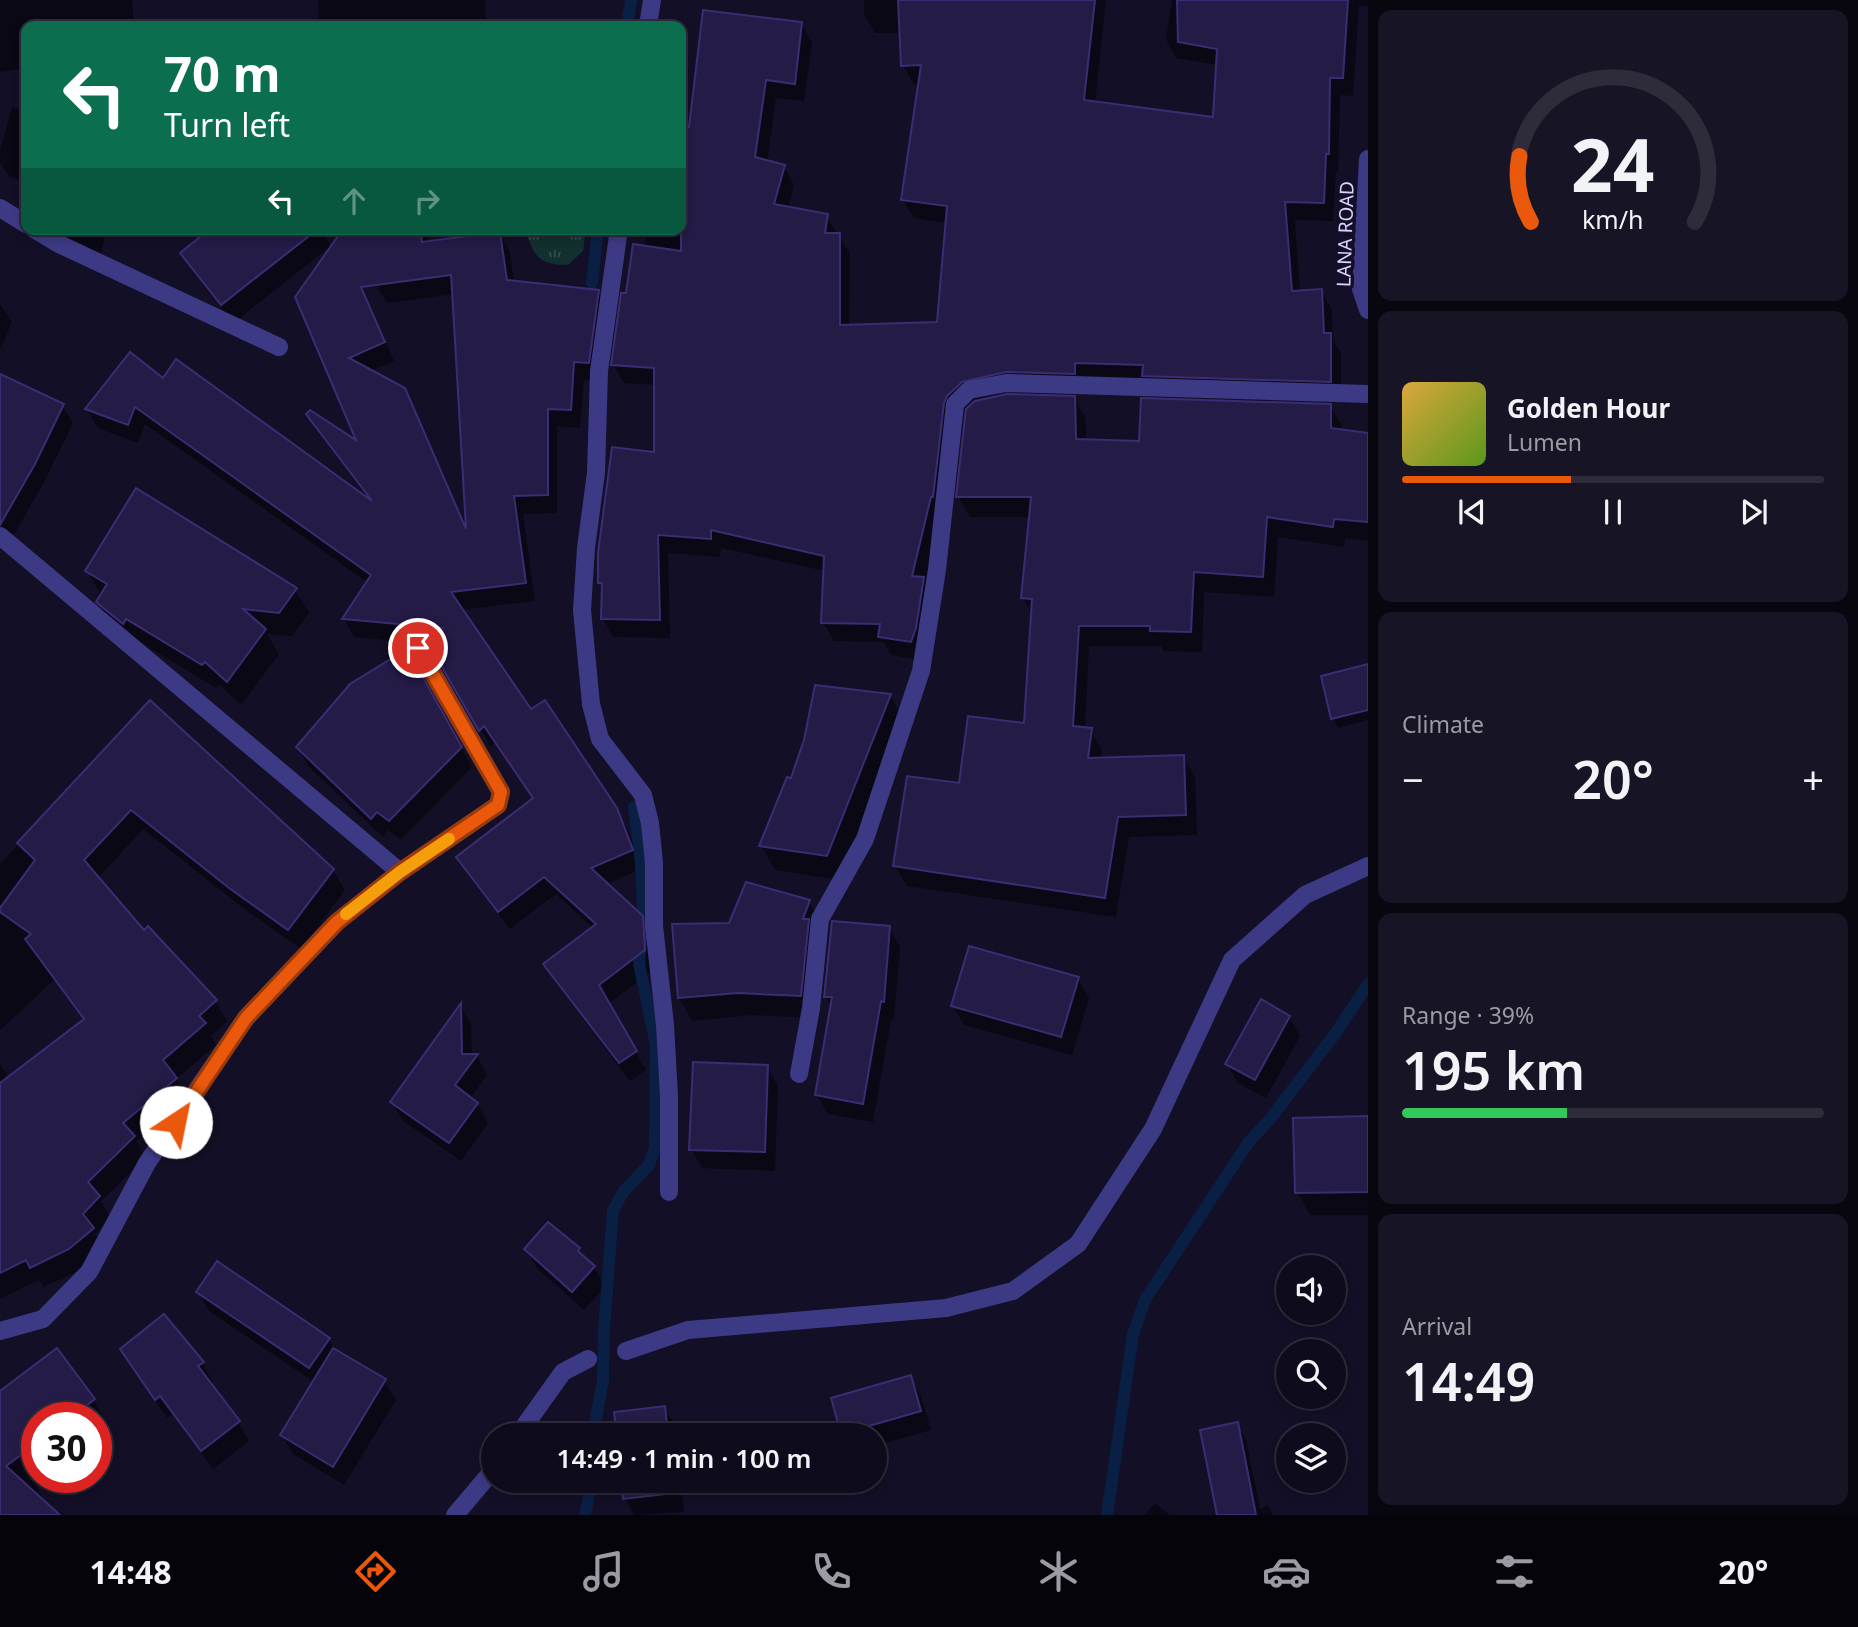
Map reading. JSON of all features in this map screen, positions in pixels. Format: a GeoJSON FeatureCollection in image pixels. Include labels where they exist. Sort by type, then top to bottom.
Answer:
{"type":"FeatureCollection","features":[{"type":"Feature","properties":{"kind":"street"},"geometry":{"type":"LineString","coordinates":[[649,21],[652,0]]}},
{"type":"Feature","properties":{"kind":"street","name":"LANA ROAD"},"geometry":{"type":"LineString","coordinates":[[1368,159],[1361,289],[1368,310]]}},
{"type":"Feature","properties":{"kind":"street"},"geometry":{"type":"LineString","coordinates":[[0,208],[21,221]]}},
{"type":"Feature","properties":{"kind":"street"},"geometry":{"type":"LineString","coordinates":[[44,235],[279,347]]}},
{"type":"Feature","properties":{"kind":"street"},"geometry":{"type":"LineString","coordinates":[[619,235],[599,371],[596,473],[586,548],[582,610],[591,704],[600,739],[643,795],[650,824],[654,863],[654,926],[665,1026],[669,1096],[669,1192]]}},
{"type":"Feature","properties":{"kind":"street"},"geometry":{"type":"LineString","coordinates":[[799,1074],[811,1008],[820,919],[865,839],[921,671],[937,570],[947,458],[955,404],[969,390],[1006,383],[1368,394]]}},
{"type":"Feature","properties":{"kind":"street"},"geometry":{"type":"LineString","coordinates":[[0,537],[400,872]]}},
{"type":"Feature","properties":{"kind":"street"},"geometry":{"type":"LineString","coordinates":[[0,1331],[43,1319],[89,1272],[147,1163],[246,1018],[337,922],[400,872],[498,805],[501,792],[418,648]]}},
{"type":"Feature","properties":{"kind":"street"},"geometry":{"type":"LineString","coordinates":[[626,1351],[688,1330],[946,1308],[1013,1291],[1078,1244],[1153,1129],[1232,960],[1305,895],[1368,866]]}},
{"type":"Feature","properties":{"kind":"street"},"geometry":{"type":"LineString","coordinates":[[527,1423],[563,1372],[588,1359]]}},
{"type":"Feature","properties":{"kind":"street"},"geometry":{"type":"LineString","coordinates":[[455,1515],[481,1484]]}},
{"type":"Feature","properties":{"kind":"green space"},"geometry":{"type":"Polygon","coordinates":[[[527,235],[585,235],[583,251],[568,265],[544,261],[531,246],[527,235]]]}},
{"type":"Feature","properties":{"kind":"building"},"geometry":{"type":"Polygon","coordinates":[[[898,0],[1095,0],[1084,100],[1213,117],[1217,49],[1178,42],[1177,0],[1348,0],[1343,78],[1330,78],[1329,154],[1326,154],[1324,203],[1285,202],[1292,291],[1322,289],[1324,333],[1331,333],[1331,382],[1142,376],[1143,365],[1075,363],[1075,374],[1006,372],[962,382],[947,396],[944,403],[933,497],[912,576],[924,577],[916,628],[911,642],[878,637],[880,624],[821,623],[824,556],[711,530],[711,539],[658,535],[660,620],[601,619],[602,583],[598,583],[598,553],[612,447],[654,452],[654,368],[611,365],[621,293],[626,293],[633,244],[681,251],[681,235],[686,235],[686,127],[689,127],[703,10],[802,22],[795,84],[766,80],[755,157],[785,165],[774,204],[828,214],[825,233],[840,233],[840,325],[937,322],[947,206],[901,200],[921,65],[901,66],[898,0]]]}},
{"type":"Feature","properties":{"kind":"building"},"geometry":{"type":"Polygon","coordinates":[[[202,235],[310,235],[221,305],[180,253],[202,235]]]}},
{"type":"Feature","properties":{"kind":"building"},"geometry":{"type":"Polygon","coordinates":[[[339,235],[421,235],[422,242],[477,235],[500,235],[507,280],[599,290],[589,363],[574,362],[571,410],[548,409],[548,495],[514,496],[526,583],[451,592],[531,709],[545,700],[617,808],[633,850],[591,868],[643,916],[645,950],[599,985],[637,1051],[619,1063],[543,964],[596,924],[544,877],[498,912],[456,857],[533,798],[484,726],[479,731],[425,638],[442,628],[342,619],[371,575],[135,407],[128,425],[85,409],[130,352],[163,378],[176,359],[372,501],[306,414],[310,410],[356,440],[295,297],[339,235]],[[451,275],[361,287],[385,342],[349,358],[405,388],[466,529],[451,275]]]}},
{"type":"Feature","properties":{"kind":"building"},"geometry":{"type":"Polygon","coordinates":[[[0,374],[64,404],[35,464],[0,525],[0,374]]]}},
{"type":"Feature","properties":{"kind":"building"},"geometry":{"type":"Polygon","coordinates":[[[1007,394],[1075,396],[1076,439],[1139,441],[1141,398],[1331,404],[1331,428],[1368,433],[1368,522],[1334,519],[1333,527],[1267,517],[1263,577],[1194,572],[1191,632],[1150,631],[1150,626],[1079,626],[1073,726],[1092,728],[1088,758],[1184,755],[1186,815],[1118,817],[1105,898],[893,866],[907,776],[959,783],[968,716],[1024,723],[1032,599],[1021,598],[1031,497],[956,497],[966,409],[975,401],[1007,394]]]}},
{"type":"Feature","properties":{"kind":"building"},"geometry":{"type":"Polygon","coordinates":[[[136,488],[297,588],[279,613],[243,609],[266,629],[227,682],[205,662],[202,665],[126,619],[123,624],[96,602],[107,584],[85,571],[136,488]]]}},
{"type":"Feature","properties":{"kind":"building"},"geometry":{"type":"Polygon","coordinates":[[[407,649],[462,747],[389,821],[377,812],[371,819],[296,747],[350,684],[407,649]]]}},
{"type":"Feature","properties":{"kind":"building"},"geometry":{"type":"Polygon","coordinates":[[[1368,664],[1368,710],[1331,719],[1321,676],[1368,664]]]}},
{"type":"Feature","properties":{"kind":"building"},"geometry":{"type":"Polygon","coordinates":[[[815,685],[891,694],[827,856],[759,846],[787,777],[791,778],[804,740],[815,685]]]}},
{"type":"Feature","properties":{"kind":"building"},"geometry":{"type":"Polygon","coordinates":[[[150,700],[334,869],[288,930],[229,888],[131,810],[84,860],[144,930],[148,926],[217,1000],[199,1016],[206,1023],[163,1060],[177,1078],[123,1123],[135,1136],[88,1182],[100,1196],[83,1214],[94,1228],[69,1249],[30,1268],[26,1260],[0,1273],[0,1083],[84,1019],[25,939],[31,934],[0,912],[0,908],[35,860],[17,843],[150,700]]]}},
{"type":"Feature","properties":{"kind":"building"},"geometry":{"type":"Polygon","coordinates":[[[746,882],[810,900],[803,919],[809,919],[801,996],[738,993],[678,998],[672,924],[729,923],[746,882]]]}},
{"type":"Feature","properties":{"kind":"building"},"geometry":{"type":"Polygon","coordinates":[[[832,921],[890,926],[884,1002],[881,1001],[863,1104],[815,1095],[832,997],[824,997],[832,921]]]}},
{"type":"Feature","properties":{"kind":"building"},"geometry":{"type":"Polygon","coordinates":[[[969,946],[1079,977],[1061,1037],[951,1006],[969,946]]]}},
{"type":"Feature","properties":{"kind":"building"},"geometry":{"type":"Polygon","coordinates":[[[1261,999],[1290,1016],[1255,1080],[1225,1064],[1261,999]]]}},
{"type":"Feature","properties":{"kind":"building"},"geometry":{"type":"Polygon","coordinates":[[[461,1003],[462,1054],[478,1054],[455,1085],[478,1103],[449,1143],[390,1102],[461,1003]]]}},
{"type":"Feature","properties":{"kind":"building"},"geometry":{"type":"Polygon","coordinates":[[[693,1062],[768,1065],[765,1152],[689,1150],[693,1062]]]}},
{"type":"Feature","properties":{"kind":"building"},"geometry":{"type":"Polygon","coordinates":[[[1368,1116],[1368,1192],[1295,1193],[1293,1118],[1368,1116]]]}},
{"type":"Feature","properties":{"kind":"building"},"geometry":{"type":"Polygon","coordinates":[[[548,1222],[580,1248],[578,1251],[595,1266],[572,1292],[524,1249],[548,1222]]]}},
{"type":"Feature","properties":{"kind":"building"},"geometry":{"type":"Polygon","coordinates":[[[217,1261],[330,1338],[309,1368],[196,1292],[217,1261]]]}},
{"type":"Feature","properties":{"kind":"building"},"geometry":{"type":"Polygon","coordinates":[[[164,1314],[204,1362],[198,1366],[240,1421],[201,1451],[160,1396],[155,1400],[120,1349],[164,1314]]]}},
{"type":"Feature","properties":{"kind":"building"},"geometry":{"type":"Polygon","coordinates":[[[57,1348],[95,1399],[91,1402],[21,1402],[21,1455],[6,1466],[21,1480],[21,1493],[36,1493],[60,1515],[0,1515],[0,1391],[57,1348]]]}},
{"type":"Feature","properties":{"kind":"building"},"geometry":{"type":"Polygon","coordinates":[[[333,1348],[386,1379],[333,1467],[280,1435],[333,1348]]]}},
{"type":"Feature","properties":{"kind":"building"},"geometry":{"type":"Polygon","coordinates":[[[911,1375],[921,1411],[879,1423],[838,1423],[831,1398],[911,1375]]]}},
{"type":"Feature","properties":{"kind":"building"},"geometry":{"type":"Polygon","coordinates":[[[665,1406],[667,1423],[615,1423],[614,1412],[665,1406]]]}},
{"type":"Feature","properties":{"kind":"building"},"geometry":{"type":"Polygon","coordinates":[[[1238,1422],[1256,1515],[1217,1515],[1200,1430],[1238,1422]]]}},
{"type":"Feature","properties":{"kind":"building"},"geometry":{"type":"Polygon","coordinates":[[[622,1493],[674,1493],[623,1499],[622,1493]]]}},
{"type":"Feature","properties":{"kind":"waterway"},"geometry":{"type":"LineString","coordinates":[[628,21],[631,0]]}},
{"type":"Feature","properties":{"kind":"waterway"},"geometry":{"type":"LineString","coordinates":[[592,283],[597,235]]}},
{"type":"Feature","properties":{"kind":"waterway"},"geometry":{"type":"LineString","coordinates":[[595,1423],[603,1380],[613,1211],[623,1192],[649,1165],[655,1147],[656,1045],[639,964],[643,911],[641,863],[634,807]]}},
{"type":"Feature","properties":{"kind":"waterway"},"geometry":{"type":"LineString","coordinates":[[1107,1515],[1133,1334],[1145,1300],[1248,1143],[1270,1119],[1335,1034],[1368,984]]}},
{"type":"Feature","properties":{"kind":"waterway"},"geometry":{"type":"LineString","coordinates":[[585,1515],[589,1493]]}},
{"type":"Feature","properties":{"kind":"slow traffic"},"geometry":{"type":"LineString","coordinates":[[346,914],[400,872],[449,839]]}},
{"type":"Feature","properties":{"kind":"route"},"geometry":{"type":"LineString","coordinates":[[176,1122],[246,1018],[337,922],[400,872],[498,805],[501,792],[418,648]]}}]}
